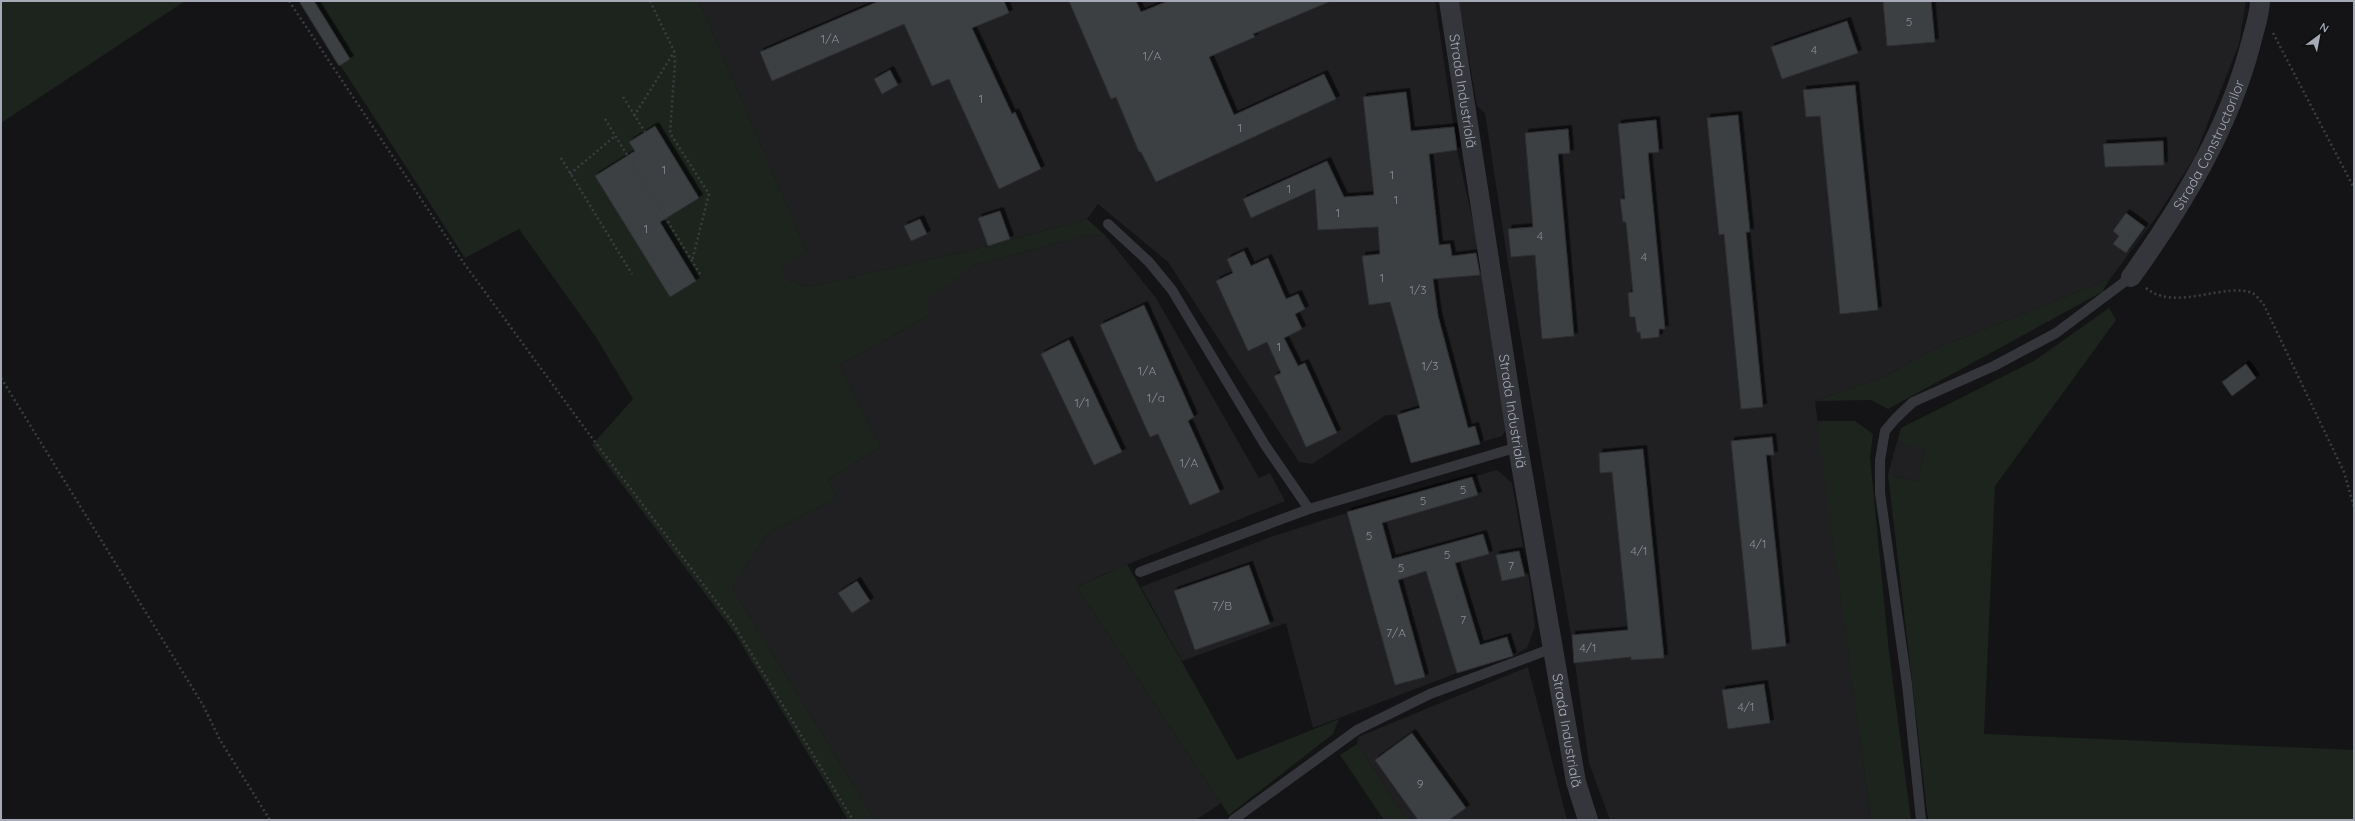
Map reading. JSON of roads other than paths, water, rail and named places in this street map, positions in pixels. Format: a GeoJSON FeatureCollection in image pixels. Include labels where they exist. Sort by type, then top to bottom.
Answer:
{"type":"FeatureCollection","features":[{"type":"Feature","properties":{"kind":"street","name":"Strada Industrială"},"geometry":{"type":"LineString","coordinates":[[1448,1],[1518,447],[1576,782],[1588,820]]}},
{"type":"Feature","properties":{"kind":"street","name":"Strada Constructorilor"},"geometry":{"type":"LineString","coordinates":[[2131,277],[2178,207],[2213,144],[2245,66],[2260,1]]}},
{"type":"Feature","properties":{"kind":"lane"},"geometry":{"type":"LineString","coordinates":[[1108,224],[1139,252],[1172,290],[1265,445],[1309,509]]}},
{"type":"Feature","properties":{"kind":"lane"},"geometry":{"type":"LineString","coordinates":[[1921,820],[1907,684],[1880,493],[1880,460],[1885,431],[1913,402],[1994,366],[2056,333],[2131,277]]}},
{"type":"Feature","properties":{"kind":"lane"},"geometry":{"type":"LineString","coordinates":[[1140,572],[1309,509],[1518,447]]}},
{"type":"Feature","properties":{"kind":"lane"},"geometry":{"type":"LineString","coordinates":[[1233,820],[1357,730],[1430,694],[1553,648]]}}]}
